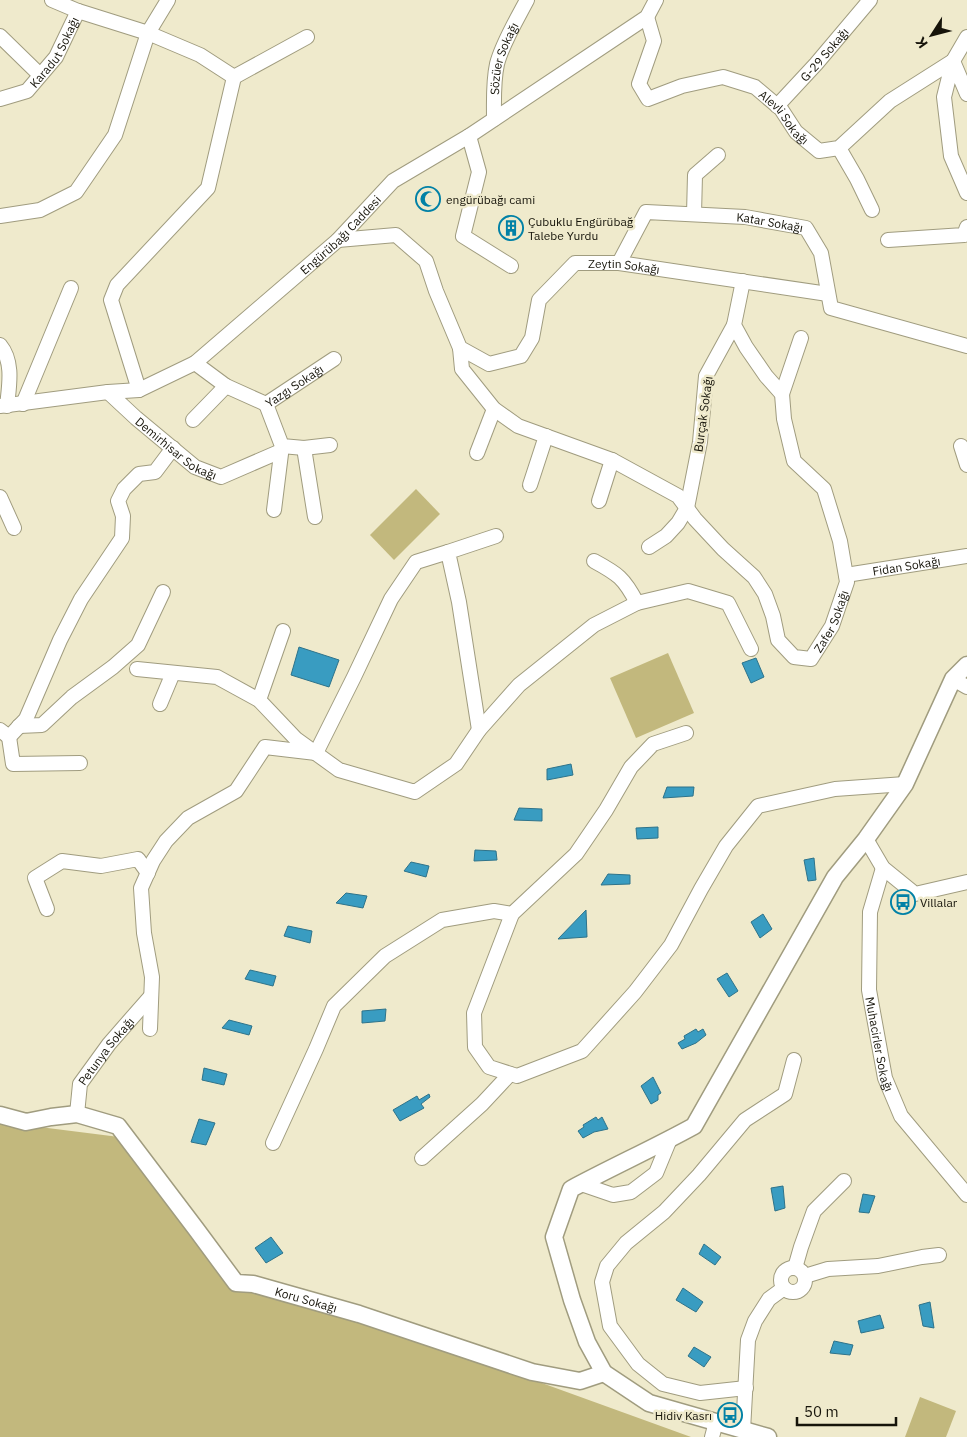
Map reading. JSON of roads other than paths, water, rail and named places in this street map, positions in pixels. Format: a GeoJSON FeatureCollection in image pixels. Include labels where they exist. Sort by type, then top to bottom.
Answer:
{"type":"FeatureCollection","features":[{"type":"Feature","properties":{"kind":"street","name":"Karadut Sokağı"},"geometry":{"type":"LineString","coordinates":[[0,99],[27,91],[56,57],[73,6],[52,0]]}},
{"type":"Feature","properties":{"kind":"street"},"geometry":{"type":"LineString","coordinates":[[0,216],[40,210],[76,192],[115,135],[148,33],[168,0]]}},
{"type":"Feature","properties":{"kind":"street","name":"Sözüer Sokağı"},"geometry":{"type":"LineString","coordinates":[[494,119],[497,64],[507,39],[527,0]]}},
{"type":"Feature","properties":{"kind":"street","name":"Engürübağı Caddesi"},"geometry":{"type":"LineString","coordinates":[[4,406],[108,392],[139,390],[195,363],[338,240],[393,181],[469,136],[647,17],[656,0]]}},
{"type":"Feature","properties":{"kind":"street","name":"G-29 Sokağı"},"geometry":{"type":"LineString","coordinates":[[777,106],[816,64],[870,0]]}},
{"type":"Feature","properties":{"kind":"street"},"geometry":{"type":"LineString","coordinates":[[73,6],[148,33],[200,55],[234,77]]}},
{"type":"Feature","properties":{"kind":"street","name":"Alevli Sokağı"},"geometry":{"type":"LineString","coordinates":[[647,17],[654,41],[639,84],[648,99],[682,86],[723,77],[755,87],[777,106],[796,132],[819,152],[839,148]]}},
{"type":"Feature","properties":{"kind":"street"},"geometry":{"type":"LineString","coordinates":[[0,36],[40,75]]}},
{"type":"Feature","properties":{"kind":"street"},"geometry":{"type":"LineString","coordinates":[[139,390],[111,300],[117,285],[208,188],[234,77],[307,37]]}},
{"type":"Feature","properties":{"kind":"street"},"geometry":{"type":"LineString","coordinates":[[967,37],[952,61],[944,97],[951,156],[967,193]]}},
{"type":"Feature","properties":{"kind":"street"},"geometry":{"type":"LineString","coordinates":[[952,61],[967,94]]}},
{"type":"Feature","properties":{"kind":"street"},"geometry":{"type":"LineString","coordinates":[[872,210],[839,148],[890,101],[952,61]]}},
{"type":"Feature","properties":{"kind":"street"},"geometry":{"type":"LineString","coordinates":[[469,136],[479,172],[463,236],[511,266]]}},
{"type":"Feature","properties":{"kind":"street"},"geometry":{"type":"LineString","coordinates":[[694,214],[695,175],[718,155]]}},
{"type":"Feature","properties":{"kind":"street","name":"Katar Sokağı"},"geometry":{"type":"LineString","coordinates":[[619,263],[646,212],[745,217],[806,228],[821,253],[828,294]]}},
{"type":"Feature","properties":{"kind":"street"},"geometry":{"type":"LineString","coordinates":[[888,240],[964,235],[967,227]]}},
{"type":"Feature","properties":{"kind":"street"},"geometry":{"type":"LineString","coordinates":[[338,240],[396,235],[426,261],[436,291],[460,348]]}},
{"type":"Feature","properties":{"kind":"street","name":"Zeytin Sokağı"},"geometry":{"type":"LineString","coordinates":[[460,348],[489,364],[521,356],[532,338],[539,300],[575,263],[619,263],[828,294]]}},
{"type":"Feature","properties":{"kind":"street"},"geometry":{"type":"LineString","coordinates":[[742,281],[734,325],[746,347],[766,376],[782,394],[801,338]]}},
{"type":"Feature","properties":{"kind":"street"},"geometry":{"type":"LineString","coordinates":[[23,404],[70,288]]}},
{"type":"Feature","properties":{"kind":"street"},"geometry":{"type":"LineString","coordinates":[[828,294],[831,308],[967,346]]}},
{"type":"Feature","properties":{"kind":"street","name":"Burçak Sokağı"},"geometry":{"type":"LineString","coordinates":[[687,508],[700,442],[706,376],[734,325]]}},
{"type":"Feature","properties":{"kind":"street"},"geometry":{"type":"LineString","coordinates":[[0,346],[7,357],[10,376],[4,406]]}},
{"type":"Feature","properties":{"kind":"street","name":"Zafer Sokağı"},"geometry":{"type":"LineString","coordinates":[[460,348],[462,369],[494,408],[518,426],[612,460],[678,496],[695,519],[723,549],[754,577],[766,594],[778,640],[794,657],[811,659],[832,626],[847,582],[840,540],[824,489],[794,461],[784,419],[782,394]]}},
{"type":"Feature","properties":{"kind":"street","name":"Yazgı Sokağı"},"geometry":{"type":"LineString","coordinates":[[195,363],[226,386],[266,404],[334,359]]}},
{"type":"Feature","properties":{"kind":"street"},"geometry":{"type":"LineString","coordinates":[[193,420],[226,386]]}},
{"type":"Feature","properties":{"kind":"street","name":"Demirhisar Sokağı"},"geometry":{"type":"LineString","coordinates":[[108,392],[195,467],[220,477],[281,448]]}},
{"type":"Feature","properties":{"kind":"street"},"geometry":{"type":"LineString","coordinates":[[266,404],[281,448],[274,510]]}},
{"type":"Feature","properties":{"kind":"street"},"geometry":{"type":"LineString","coordinates":[[477,454],[494,408]]}},
{"type":"Feature","properties":{"kind":"street"},"geometry":{"type":"LineString","coordinates":[[530,486],[546,436]]}},
{"type":"Feature","properties":{"kind":"street"},"geometry":{"type":"LineString","coordinates":[[281,448],[330,445]]}},
{"type":"Feature","properties":{"kind":"street"},"geometry":{"type":"LineString","coordinates":[[962,446],[967,465]]}},
{"type":"Feature","properties":{"kind":"street"},"geometry":{"type":"LineString","coordinates":[[80,763],[13,764],[4,733],[19,726],[26,719],[60,640],[81,599],[122,538],[124,516],[118,502],[124,489],[139,474],[155,472],[173,448]]}},
{"type":"Feature","properties":{"kind":"street"},"geometry":{"type":"LineString","coordinates":[[304,448],[315,518]]}},
{"type":"Feature","properties":{"kind":"street"},"geometry":{"type":"LineString","coordinates":[[599,501],[612,460]]}},
{"type":"Feature","properties":{"kind":"street"},"geometry":{"type":"LineString","coordinates":[[0,497],[14,528]]}},
{"type":"Feature","properties":{"kind":"street"},"geometry":{"type":"LineString","coordinates":[[649,548],[666,536],[678,524],[687,508]]}},
{"type":"Feature","properties":{"kind":"street"},"geometry":{"type":"LineString","coordinates":[[316,753],[391,599],[416,562],[496,536]]}},
{"type":"Feature","properties":{"kind":"street"},"geometry":{"type":"LineString","coordinates":[[448,552],[459,602],[479,730]]}},
{"type":"Feature","properties":{"kind":"street","name":"Fidan Sokağı"},"geometry":{"type":"LineString","coordinates":[[846,575],[967,556]]}},
{"type":"Feature","properties":{"kind":"street"},"geometry":{"type":"LineString","coordinates":[[594,561],[616,574],[629,587],[637,603]]}},
{"type":"Feature","properties":{"kind":"street"},"geometry":{"type":"LineString","coordinates":[[137,669],[217,677],[258,700],[296,740],[339,770],[415,792],[456,764],[479,730],[519,685],[594,625],[637,603],[688,590],[728,603],[751,650]]}},
{"type":"Feature","properties":{"kind":"street"},"geometry":{"type":"LineString","coordinates":[[19,726],[42,725],[72,697],[113,667],[138,645],[163,592]]}},
{"type":"Feature","properties":{"kind":"street"},"geometry":{"type":"LineString","coordinates":[[258,700],[283,631]]}},
{"type":"Feature","properties":{"kind":"street"},"geometry":{"type":"LineString","coordinates":[[768,1437],[743,1430],[714,1430],[649,1403],[604,1373],[587,1342],[572,1300],[554,1237],[571,1189],[694,1126],[835,877],[866,839],[905,784],[960,683],[967,665]]}},
{"type":"Feature","properties":{"kind":"street"},"geometry":{"type":"LineString","coordinates":[[160,704],[173,673]]}},
{"type":"Feature","properties":{"kind":"street"},"geometry":{"type":"LineString","coordinates":[[686,733],[653,744],[631,767],[606,810],[576,854],[512,914],[474,1013],[476,1046],[489,1067],[517,1076],[582,1051],[635,992],[671,945],[726,846],[758,806],[835,790],[905,784]]}},
{"type":"Feature","properties":{"kind":"street"},"geometry":{"type":"LineString","coordinates":[[150,1029],[152,977],[144,933],[141,888],[153,860],[166,840],[188,818],[236,791],[265,747],[316,753]]}},
{"type":"Feature","properties":{"kind":"street"},"geometry":{"type":"LineString","coordinates":[[866,839],[883,868],[915,894],[967,882]]}},
{"type":"Feature","properties":{"kind":"street"},"geometry":{"type":"LineString","coordinates":[[47,908],[35,878],[62,861],[101,866],[138,859],[148,873]]}},
{"type":"Feature","properties":{"kind":"street","name":"Muhacirler Sokağı"},"geometry":{"type":"LineString","coordinates":[[883,868],[870,912],[869,990],[885,1078],[901,1116],[967,1195]]}},
{"type":"Feature","properties":{"kind":"street"},"geometry":{"type":"LineString","coordinates":[[273,1143],[334,1006],[385,956],[442,920],[494,911],[512,914]]}},
{"type":"Feature","properties":{"kind":"street","name":"Petunya Sokağı"},"geometry":{"type":"LineString","coordinates":[[77,1114],[80,1084],[109,1044],[151,996]]}},
{"type":"Feature","properties":{"kind":"street"},"geometry":{"type":"LineString","coordinates":[[746,1388],[700,1392],[663,1384],[638,1364],[610,1326],[602,1282],[607,1266],[626,1243],[664,1212],[745,1120],[785,1094],[794,1060]]}},
{"type":"Feature","properties":{"kind":"street"},"geometry":{"type":"LineString","coordinates":[[422,1158],[482,1104],[510,1074]]}},
{"type":"Feature","properties":{"kind":"street"},"geometry":{"type":"LineString","coordinates":[[0,1115],[26,1122],[77,1114]]}},
{"type":"Feature","properties":{"kind":"street","name":"Koru Sokağı"},"geometry":{"type":"LineString","coordinates":[[77,1114],[118,1126],[236,1283],[253,1284],[359,1314],[532,1372],[580,1381],[604,1373]]}},
{"type":"Feature","properties":{"kind":"street"},"geometry":{"type":"LineString","coordinates":[[581,1184],[613,1195],[630,1192],[656,1173],[670,1139]]}},
{"type":"Feature","properties":{"kind":"street"},"geometry":{"type":"LineString","coordinates":[[844,1181],[814,1211],[801,1247],[800,1272],[804,1286],[799,1291],[790,1292],[784,1288],[781,1282],[782,1274],[791,1267],[800,1272],[828,1268],[878,1266],[939,1255]]}},
{"type":"Feature","properties":{"kind":"street"},"geometry":{"type":"LineString","coordinates":[[743,1430],[748,1340],[755,1321],[769,1299],[784,1288]]}},
{"type":"Feature","properties":{"kind":"water"},"geometry":{"type":"Polygon","coordinates":[[[299,647],[339,660],[329,687],[291,675],[299,647]]]}},
{"type":"Feature","properties":{"kind":"water"},"geometry":{"type":"Polygon","coordinates":[[[756,658],[764,677],[751,683],[742,663],[756,658]]]}},
{"type":"Feature","properties":{"kind":"water"},"geometry":{"type":"Polygon","coordinates":[[[571,764],[573,775],[547,780],[547,769],[571,764]]]}},
{"type":"Feature","properties":{"kind":"water"},"geometry":{"type":"Polygon","coordinates":[[[667,787],[694,787],[693,796],[663,798],[667,787]]]}},
{"type":"Feature","properties":{"kind":"water"},"geometry":{"type":"Polygon","coordinates":[[[519,808],[542,809],[542,821],[514,820],[519,808]]]}},
{"type":"Feature","properties":{"kind":"water"},"geometry":{"type":"Polygon","coordinates":[[[658,827],[658,838],[637,839],[636,828],[658,827]]]}},
{"type":"Feature","properties":{"kind":"water"},"geometry":{"type":"Polygon","coordinates":[[[475,850],[496,851],[497,860],[474,861],[475,850]]]}},
{"type":"Feature","properties":{"kind":"water"},"geometry":{"type":"Polygon","coordinates":[[[814,858],[816,880],[808,881],[804,860],[814,858]]]}},
{"type":"Feature","properties":{"kind":"water"},"geometry":{"type":"Polygon","coordinates":[[[411,862],[429,866],[426,877],[404,871],[411,862]]]}},
{"type":"Feature","properties":{"kind":"water"},"geometry":{"type":"Polygon","coordinates":[[[608,874],[630,875],[630,884],[601,885],[608,874]]]}},
{"type":"Feature","properties":{"kind":"water"},"geometry":{"type":"Polygon","coordinates":[[[346,893],[367,896],[363,908],[336,903],[346,893]]]}},
{"type":"Feature","properties":{"kind":"water"},"geometry":{"type":"Polygon","coordinates":[[[586,910],[587,937],[558,939],[586,910]]]}},
{"type":"Feature","properties":{"kind":"water"},"geometry":{"type":"Polygon","coordinates":[[[763,914],[772,929],[760,938],[751,922],[763,914]]]}},
{"type":"Feature","properties":{"kind":"water"},"geometry":{"type":"Polygon","coordinates":[[[288,926],[312,931],[310,943],[284,936],[288,926]]]}},
{"type":"Feature","properties":{"kind":"water"},"geometry":{"type":"Polygon","coordinates":[[[250,970],[276,976],[273,986],[245,979],[250,970]]]}},
{"type":"Feature","properties":{"kind":"water"},"geometry":{"type":"Polygon","coordinates":[[[727,973],[738,991],[729,997],[717,979],[727,973]]]}},
{"type":"Feature","properties":{"kind":"water"},"geometry":{"type":"Polygon","coordinates":[[[386,1009],[385,1021],[362,1023],[362,1011],[386,1009]]]}},
{"type":"Feature","properties":{"kind":"water"},"geometry":{"type":"Polygon","coordinates":[[[229,1020],[252,1026],[249,1035],[222,1028],[229,1020]]]}},
{"type":"Feature","properties":{"kind":"water"},"geometry":{"type":"Polygon","coordinates":[[[696,1029],[698,1032],[703,1029],[706,1035],[696,1043],[682,1049],[678,1043],[685,1039],[684,1036],[696,1029]]]}},
{"type":"Feature","properties":{"kind":"water"},"geometry":{"type":"Polygon","coordinates":[[[204,1068],[227,1074],[224,1085],[202,1080],[204,1068]]]}},
{"type":"Feature","properties":{"kind":"water"},"geometry":{"type":"Polygon","coordinates":[[[653,1077],[661,1093],[658,1095],[658,1100],[651,1104],[641,1086],[653,1077]]]}},
{"type":"Feature","properties":{"kind":"water"},"geometry":{"type":"Polygon","coordinates":[[[429,1094],[430,1097],[421,1104],[424,1108],[400,1121],[393,1110],[417,1096],[419,1100],[429,1094]]]}},
{"type":"Feature","properties":{"kind":"water"},"geometry":{"type":"Polygon","coordinates":[[[596,1117],[598,1120],[602,1117],[608,1129],[594,1132],[583,1138],[578,1131],[584,1127],[583,1125],[596,1117]]]}},
{"type":"Feature","properties":{"kind":"water"},"geometry":{"type":"Polygon","coordinates":[[[199,1119],[215,1123],[206,1145],[191,1142],[199,1119]]]}},
{"type":"Feature","properties":{"kind":"water"},"geometry":{"type":"Polygon","coordinates":[[[783,1186],[785,1208],[775,1211],[771,1188],[783,1186]]]}},
{"type":"Feature","properties":{"kind":"water"},"geometry":{"type":"Polygon","coordinates":[[[863,1194],[875,1196],[869,1213],[859,1212],[863,1194]]]}},
{"type":"Feature","properties":{"kind":"water"},"geometry":{"type":"Polygon","coordinates":[[[271,1237],[283,1253],[266,1263],[255,1248],[271,1237]]]}},
{"type":"Feature","properties":{"kind":"water"},"geometry":{"type":"Polygon","coordinates":[[[704,1244],[721,1257],[715,1265],[699,1254],[704,1244]]]}},
{"type":"Feature","properties":{"kind":"water"},"geometry":{"type":"Polygon","coordinates":[[[683,1288],[703,1302],[696,1312],[676,1300],[683,1288]]]}},
{"type":"Feature","properties":{"kind":"water"},"geometry":{"type":"Polygon","coordinates":[[[930,1302],[934,1328],[923,1326],[919,1305],[930,1302]]]}},
{"type":"Feature","properties":{"kind":"water"},"geometry":{"type":"Polygon","coordinates":[[[880,1315],[884,1328],[861,1333],[858,1321],[880,1315]]]}},
{"type":"Feature","properties":{"kind":"water"},"geometry":{"type":"Polygon","coordinates":[[[834,1341],[853,1345],[850,1355],[830,1353],[834,1341]]]}},
{"type":"Feature","properties":{"kind":"water"},"geometry":{"type":"Polygon","coordinates":[[[694,1347],[711,1357],[704,1367],[688,1356],[694,1347]]]}},
{"type":"Feature","properties":{"kind":"place","name":"engürübağı cami"},"geometry":{"type":"Point","coordinates":[428,199]}},
{"type":"Feature","properties":{"kind":"place","name":"Çubuklu Engürübağ Talebe Yurdu"},"geometry":{"type":"Point","coordinates":[511,228]}},
{"type":"Feature","properties":{"kind":"place","name":"Villalar"},"geometry":{"type":"Point","coordinates":[903,902]}},
{"type":"Feature","properties":{"kind":"place","name":"Hidiv Kasrı"},"geometry":{"type":"Point","coordinates":[730,1415]}}]}
